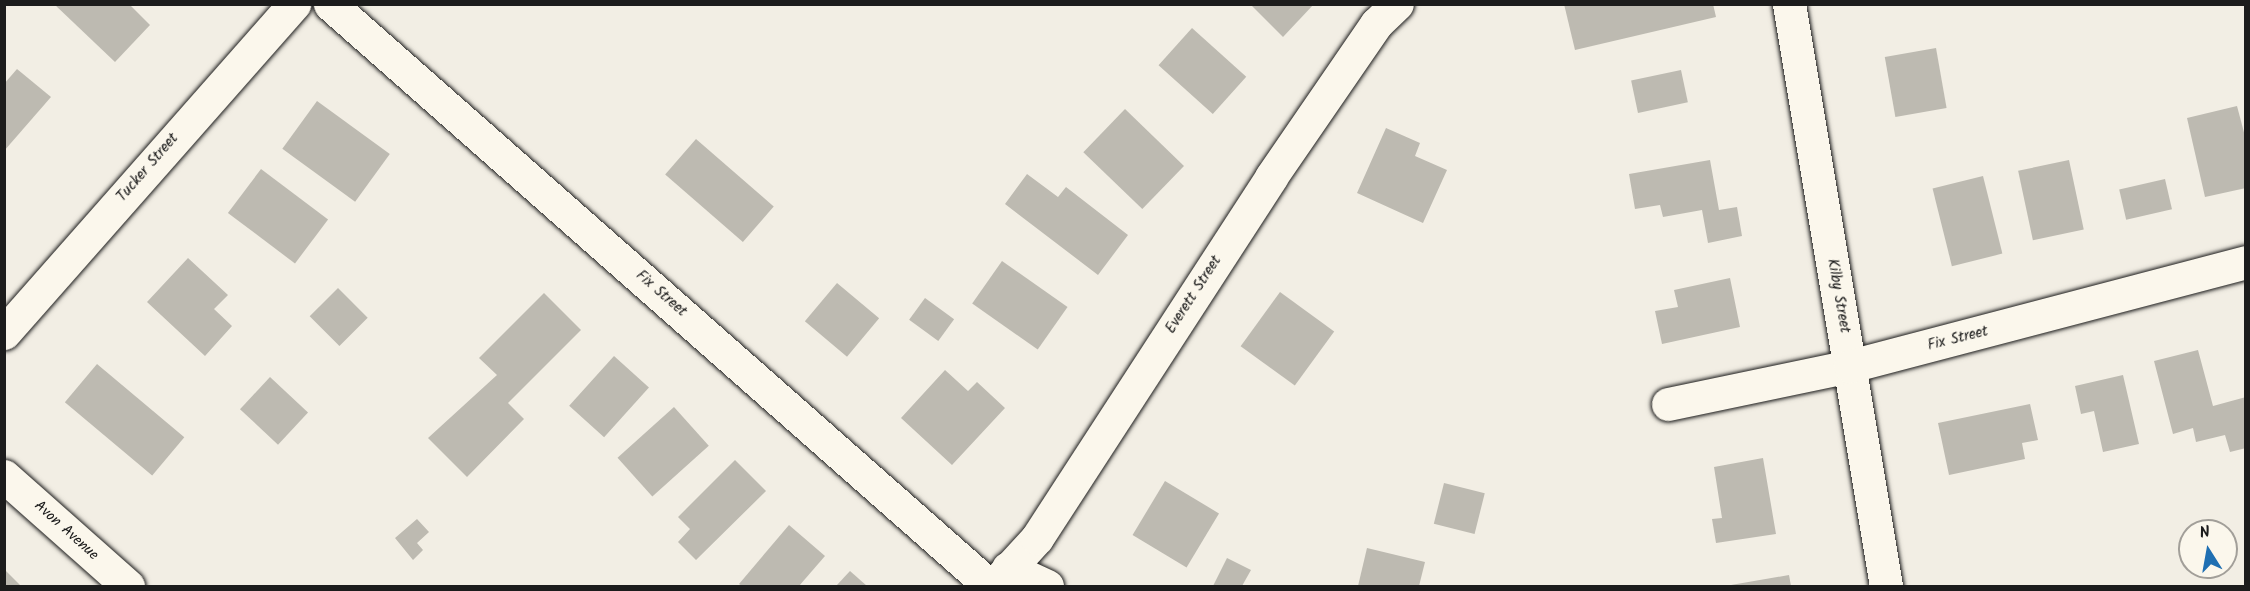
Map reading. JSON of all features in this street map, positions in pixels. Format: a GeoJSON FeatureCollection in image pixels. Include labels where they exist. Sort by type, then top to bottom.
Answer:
{"type":"FeatureCollection","features":[{"type":"Feature","properties":{"kind":"street","name":"Tucker Street"},"geometry":{"type":"LineString","coordinates":[[4,333],[294,4]]}},
{"type":"Feature","properties":{"kind":"street","name":"Fix Street"},"geometry":{"type":"LineString","coordinates":[[330,4],[997,580],[1047,586]]}},
{"type":"Feature","properties":{"kind":"street","name":"Everett Street"},"geometry":{"type":"LineString","coordinates":[[997,580],[1037,538],[1271,177],[1376,24],[1397,4]]}},
{"type":"Feature","properties":{"kind":"street","name":"Kilby Street"},"geometry":{"type":"LineString","coordinates":[[1790,4],[1886,586]]}},
{"type":"Feature","properties":{"kind":"street","name":"Fix Street"},"geometry":{"type":"LineString","coordinates":[[1668,404],[1850,366],[2246,262]]}},
{"type":"Feature","properties":{"kind":"street","name":"Avon Avenue"},"geometry":{"type":"LineString","coordinates":[[4,476],[128,586]]}},
{"type":"Feature","properties":{"kind":"building"},"geometry":{"type":"Polygon","coordinates":[[[54,4],[129,4],[150,25],[115,62],[54,4]]]}},
{"type":"Feature","properties":{"kind":"building"},"geometry":{"type":"Polygon","coordinates":[[[1250,4],[1314,4],[1283,37],[1250,4]]]}},
{"type":"Feature","properties":{"kind":"building"},"geometry":{"type":"Polygon","coordinates":[[[1564,4],[1713,4],[1716,17],[1575,50],[1564,4]]]}},
{"type":"Feature","properties":{"kind":"building"},"geometry":{"type":"Polygon","coordinates":[[[1192,28],[1246,77],[1213,114],[1159,65],[1192,28]]]}},
{"type":"Feature","properties":{"kind":"building"},"geometry":{"type":"Polygon","coordinates":[[[1936,48],[1947,108],[1895,117],[1885,57],[1936,48]]]}},
{"type":"Feature","properties":{"kind":"building"},"geometry":{"type":"Polygon","coordinates":[[[17,69],[51,97],[4,151],[4,84],[17,69]]]}},
{"type":"Feature","properties":{"kind":"building"},"geometry":{"type":"Polygon","coordinates":[[[1681,70],[1688,102],[1638,113],[1631,81],[1681,70]]]}},
{"type":"Feature","properties":{"kind":"building"},"geometry":{"type":"Polygon","coordinates":[[[317,101],[390,154],[355,202],[282,149],[317,101]]]}},
{"type":"Feature","properties":{"kind":"building"},"geometry":{"type":"Polygon","coordinates":[[[2237,106],[2246,140],[2246,188],[2205,197],[2187,118],[2237,106]]]}},
{"type":"Feature","properties":{"kind":"building"},"geometry":{"type":"Polygon","coordinates":[[[1125,109],[1184,166],[1142,209],[1083,152],[1125,109]]]}},
{"type":"Feature","properties":{"kind":"building"},"geometry":{"type":"Polygon","coordinates":[[[1386,128],[1420,143],[1415,156],[1447,170],[1423,223],[1357,193],[1386,128]]]}},
{"type":"Feature","properties":{"kind":"building"},"geometry":{"type":"Polygon","coordinates":[[[696,139],[774,207],[743,242],[665,174],[696,139]]]}},
{"type":"Feature","properties":{"kind":"building"},"geometry":{"type":"Polygon","coordinates":[[[1710,160],[1719,210],[1737,207],[1742,236],[1708,243],[1702,210],[1663,217],[1660,205],[1635,209],[1629,174],[1710,160]]]}},
{"type":"Feature","properties":{"kind":"building"},"geometry":{"type":"Polygon","coordinates":[[[2069,160],[2084,229],[2033,240],[2018,171],[2069,160]]]}},
{"type":"Feature","properties":{"kind":"building"},"geometry":{"type":"Polygon","coordinates":[[[261,169],[328,220],[295,263],[228,213],[261,169]]]}},
{"type":"Feature","properties":{"kind":"building"},"geometry":{"type":"Polygon","coordinates":[[[1027,174],[1058,197],[1066,187],[1128,235],[1098,275],[1005,204],[1027,174]]]}},
{"type":"Feature","properties":{"kind":"building"},"geometry":{"type":"Polygon","coordinates":[[[1983,176],[2002,254],[1952,266],[1933,189],[1983,176]]]}},
{"type":"Feature","properties":{"kind":"building"},"geometry":{"type":"Polygon","coordinates":[[[2165,179],[2172,209],[2126,220],[2119,190],[2165,179]]]}},
{"type":"Feature","properties":{"kind":"building"},"geometry":{"type":"Polygon","coordinates":[[[188,258],[228,295],[214,309],[232,326],[205,356],[147,302],[188,258]]]}},
{"type":"Feature","properties":{"kind":"building"},"geometry":{"type":"Polygon","coordinates":[[[1002,261],[1068,307],[1038,349],[972,304],[1002,261]]]}},
{"type":"Feature","properties":{"kind":"building"},"geometry":{"type":"Polygon","coordinates":[[[1730,278],[1740,327],[1662,344],[1655,311],[1678,307],[1674,290],[1730,278]]]}},
{"type":"Feature","properties":{"kind":"building"},"geometry":{"type":"Polygon","coordinates":[[[837,283],[879,318],[847,357],[805,321],[837,283]]]}},
{"type":"Feature","properties":{"kind":"building"},"geometry":{"type":"Polygon","coordinates":[[[338,288],[368,318],[339,346],[310,316],[338,288]]]}},
{"type":"Feature","properties":{"kind":"building"},"geometry":{"type":"Polygon","coordinates":[[[1280,292],[1334,331],[1295,386],[1241,346],[1280,292]]]}},
{"type":"Feature","properties":{"kind":"building"},"geometry":{"type":"Polygon","coordinates":[[[544,293],[581,330],[508,403],[524,419],[467,477],[428,438],[497,375],[479,358],[544,293]]]}},
{"type":"Feature","properties":{"kind":"building"},"geometry":{"type":"Polygon","coordinates":[[[925,298],[954,319],[938,341],[909,320],[925,298]]]}},
{"type":"Feature","properties":{"kind":"building"},"geometry":{"type":"Polygon","coordinates":[[[2198,350],[2213,406],[2246,397],[2246,448],[2230,452],[2225,435],[2196,442],[2193,428],[2173,434],[2154,361],[2198,350]]]}},
{"type":"Feature","properties":{"kind":"building"},"geometry":{"type":"Polygon","coordinates":[[[614,356],[649,387],[604,437],[569,406],[614,356]]]}},
{"type":"Feature","properties":{"kind":"building"},"geometry":{"type":"Polygon","coordinates":[[[97,364],[184,437],[152,476],[65,402],[97,364]]]}},
{"type":"Feature","properties":{"kind":"building"},"geometry":{"type":"Polygon","coordinates":[[[945,370],[968,391],[977,382],[1005,408],[952,465],[901,418],[945,370]]]}},
{"type":"Feature","properties":{"kind":"building"},"geometry":{"type":"Polygon","coordinates":[[[2123,375],[2139,444],[2103,452],[2094,411],[2081,414],[2075,386],[2123,375]]]}},
{"type":"Feature","properties":{"kind":"building"},"geometry":{"type":"Polygon","coordinates":[[[270,377],[308,412],[278,445],[240,409],[270,377]]]}},
{"type":"Feature","properties":{"kind":"building"},"geometry":{"type":"Polygon","coordinates":[[[2030,404],[2038,440],[2022,443],[2025,459],[1949,475],[1938,423],[2030,404]]]}},
{"type":"Feature","properties":{"kind":"building"},"geometry":{"type":"Polygon","coordinates":[[[674,407],[709,446],[652,496],[618,458],[674,407]]]}},
{"type":"Feature","properties":{"kind":"building"},"geometry":{"type":"Polygon","coordinates":[[[1763,458],[1776,534],[1716,543],[1712,519],[1722,518],[1714,467],[1763,458]]]}},
{"type":"Feature","properties":{"kind":"building"},"geometry":{"type":"Polygon","coordinates":[[[735,460],[766,491],[696,560],[678,542],[690,529],[678,517],[735,460]]]}},
{"type":"Feature","properties":{"kind":"building"},"geometry":{"type":"Polygon","coordinates":[[[1165,481],[1219,513],[1187,567],[1133,535],[1165,481]]]}},
{"type":"Feature","properties":{"kind":"building"},"geometry":{"type":"Polygon","coordinates":[[[1444,483],[1485,493],[1475,534],[1434,524],[1444,483]]]}},
{"type":"Feature","properties":{"kind":"building"},"geometry":{"type":"Polygon","coordinates":[[[417,519],[429,532],[417,543],[423,550],[413,560],[395,538],[417,519]]]}},
{"type":"Feature","properties":{"kind":"building"},"geometry":{"type":"Polygon","coordinates":[[[789,525],[825,556],[799,586],[742,586],[739,584],[789,525]]]}},
{"type":"Feature","properties":{"kind":"building"},"geometry":{"type":"Polygon","coordinates":[[[1367,548],[1425,562],[1419,586],[1358,586],[1367,548]]]}},
{"type":"Feature","properties":{"kind":"building"},"geometry":{"type":"Polygon","coordinates":[[[1227,558],[1251,570],[1242,586],[1213,586],[1227,558]]]}},
{"type":"Feature","properties":{"kind":"building"},"geometry":{"type":"Polygon","coordinates":[[[4,569],[21,586],[4,586],[4,569]]]}},
{"type":"Feature","properties":{"kind":"building"},"geometry":{"type":"Polygon","coordinates":[[[850,571],[867,586],[836,586],[850,571]]]}},
{"type":"Feature","properties":{"kind":"building"},"geometry":{"type":"Polygon","coordinates":[[[1789,575],[1791,586],[1731,585],[1789,575]]]}}]}
